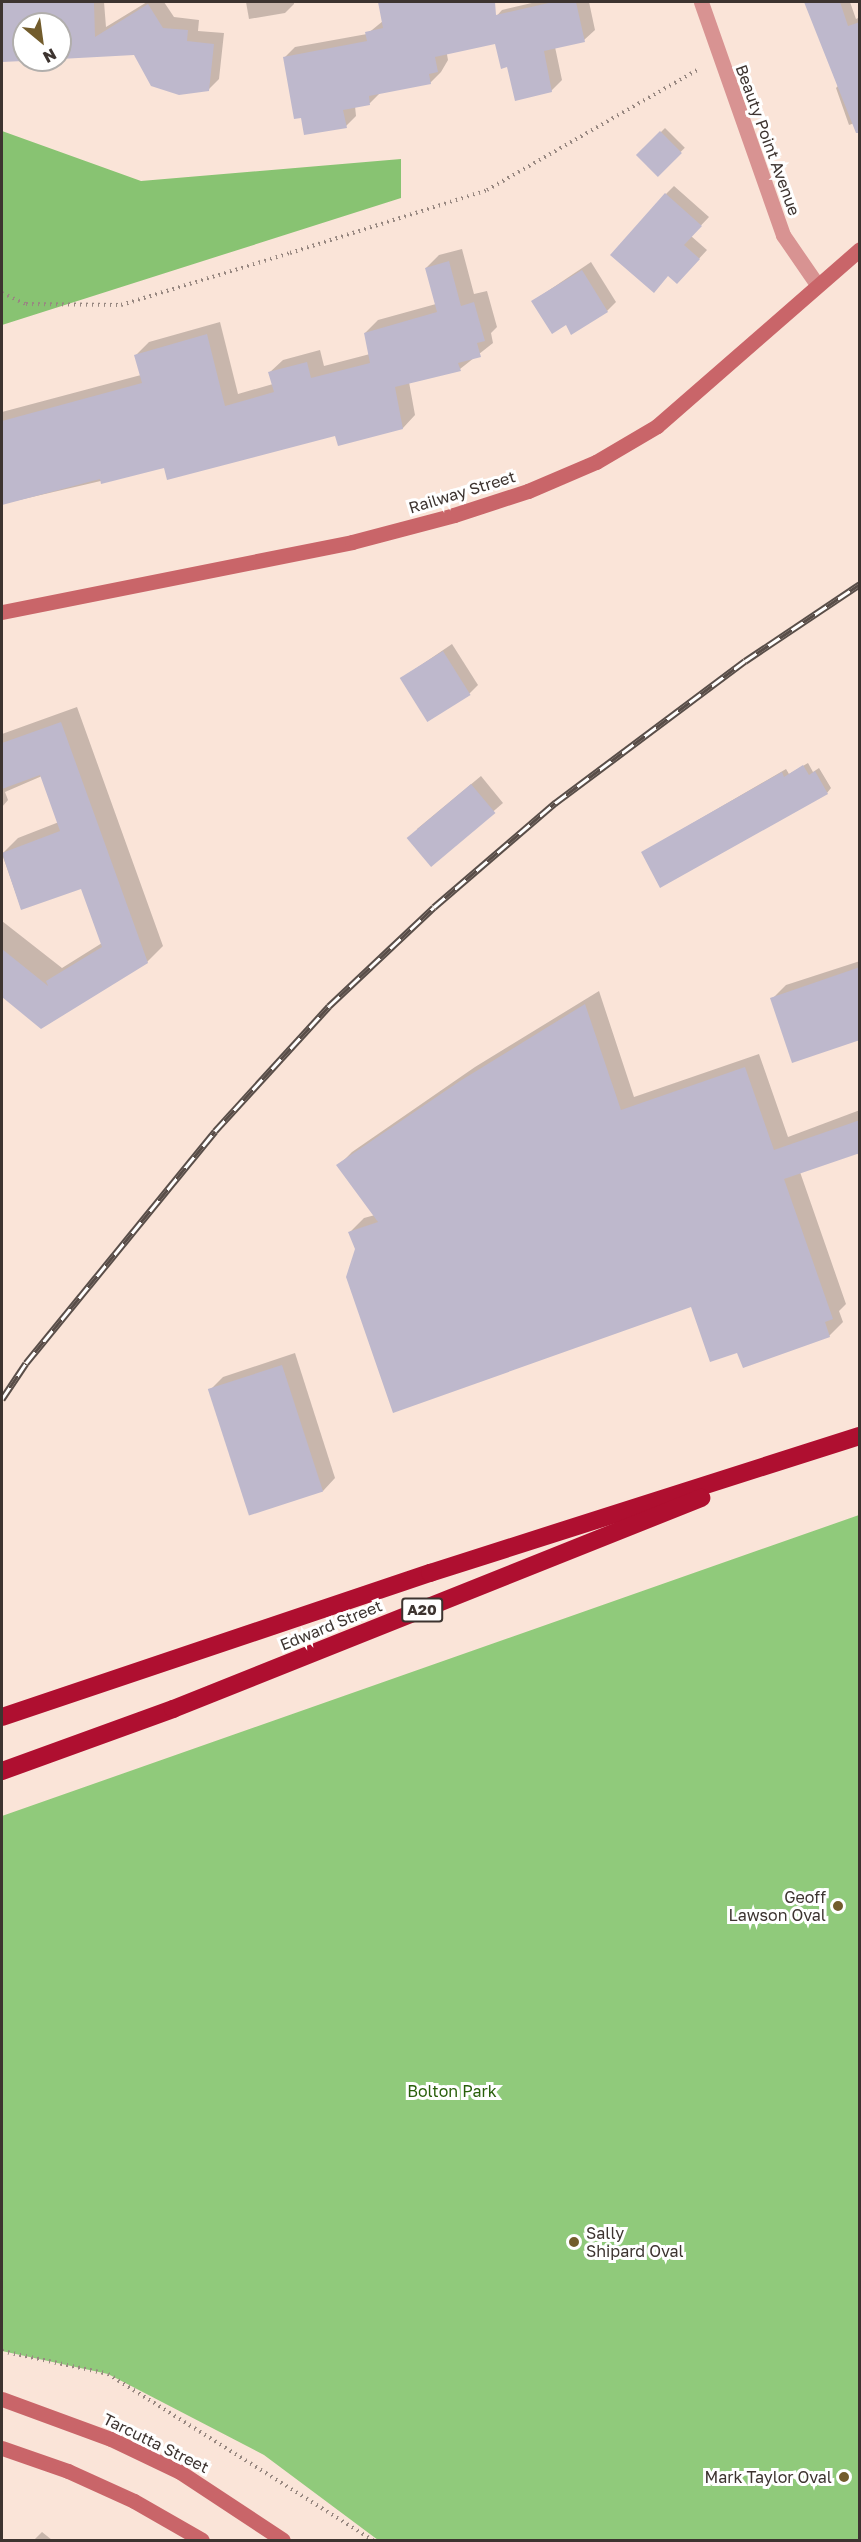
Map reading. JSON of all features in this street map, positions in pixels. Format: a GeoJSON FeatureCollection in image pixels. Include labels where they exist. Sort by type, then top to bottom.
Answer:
{"type":"FeatureCollection","features":[{"type":"Feature","properties":{"kind":"highway","name":"Edward Street"},"geometry":{"type":"LineString","coordinates":[[2,1717],[430,1573],[860,1436]]}},
{"type":"Feature","properties":{"kind":"highway","name":"Edward Street"},"geometry":{"type":"LineString","coordinates":[[2,1771],[173,1709],[840,1443]]}},
{"type":"Feature","properties":{"kind":"street","name":"Beauty Point Avenue"},"geometry":{"type":"LineString","coordinates":[[701,2],[783,235],[816,283]]}},
{"type":"Feature","properties":{"kind":"street","name":"Railway Street"},"geometry":{"type":"LineString","coordinates":[[2,612],[352,542],[454,515],[528,491],[596,462],[657,426],[816,283],[860,249]]}},
{"type":"Feature","properties":{"kind":"street","name":"Tarcutta Street"},"geometry":{"type":"LineString","coordinates":[[2,2399],[111,2439],[170,2467],[284,2541]]}},
{"type":"Feature","properties":{"kind":"street"},"geometry":{"type":"LineString","coordinates":[[2,2448],[68,2471],[134,2501],[202,2541]]}},
{"type":"Feature","properties":{"kind":"street"},"geometry":{"type":"LineString","coordinates":[[258,2541],[267,2528]]}},
{"type":"Feature","properties":{"kind":"path"},"geometry":{"type":"LineString","coordinates":[[2,293],[26,303],[121,305],[487,190],[720,58]]}},
{"type":"Feature","properties":{"kind":"path"},"geometry":{"type":"LineString","coordinates":[[2,2351],[108,2374],[374,2541]]}},
{"type":"Feature","properties":{"kind":"green space"},"geometry":{"type":"Polygon","coordinates":[[[2,131],[141,181],[401,159],[401,198],[2,325],[2,131]]]}},
{"type":"Feature","properties":{"kind":"green space","name":"Bolton Park"},"geometry":{"type":"Polygon","coordinates":[[[859,1515],[859,2540],[378,2540],[264,2455],[108,2374],[2,2351],[2,1816],[859,1515]]]}},
{"type":"Feature","properties":{"kind":"building"},"geometry":{"type":"Polygon","coordinates":[[[2,2],[94,2],[95,37],[148,4],[163,28],[188,30],[187,41],[214,44],[209,91],[179,95],[151,86],[134,55],[72,58],[72,12],[12,12],[12,62],[2,62],[2,2]]]}},
{"type":"Feature","properties":{"kind":"building"},"geometry":{"type":"Polygon","coordinates":[[[378,2],[495,2],[496,15],[553,2],[576,2],[585,42],[544,51],[552,92],[515,101],[507,67],[501,69],[495,44],[435,57],[438,72],[429,74],[431,84],[369,96],[370,105],[343,110],[347,128],[304,135],[301,118],[294,119],[283,57],[367,41],[365,32],[383,28],[378,2]]]}},
{"type":"Feature","properties":{"kind":"building"},"geometry":{"type":"Polygon","coordinates":[[[804,2],[840,2],[848,26],[860,22],[860,133],[856,133],[804,2]]]}},
{"type":"Feature","properties":{"kind":"building"},"geometry":{"type":"Polygon","coordinates":[[[660,131],[682,153],[658,177],[636,155],[660,131]]]}},
{"type":"Feature","properties":{"kind":"building"},"geometry":{"type":"Polygon","coordinates":[[[665,193],[702,226],[684,245],[700,259],[677,284],[668,276],[654,293],[610,255],[665,193]]]}},
{"type":"Feature","properties":{"kind":"building"},"geometry":{"type":"Polygon","coordinates":[[[449,261],[461,306],[474,302],[485,341],[477,343],[481,357],[458,363],[461,371],[395,387],[403,429],[338,446],[335,436],[167,480],[164,468],[101,484],[100,479],[2,505],[2,421],[142,383],[134,355],[207,334],[225,406],[274,392],[268,372],[307,362],[311,378],[370,363],[364,333],[437,312],[425,268],[449,261]]]}},
{"type":"Feature","properties":{"kind":"building"},"geometry":{"type":"Polygon","coordinates":[[[582,270],[608,312],[571,335],[566,325],[552,334],[531,301],[582,270]]]}},
{"type":"Feature","properties":{"kind":"building"},"geometry":{"type":"Polygon","coordinates":[[[443,651],[471,695],[427,722],[400,678],[443,651]]]}},
{"type":"Feature","properties":{"kind":"building"},"geometry":{"type":"Polygon","coordinates":[[[61,722],[148,963],[41,1029],[2,997],[2,949],[48,986],[46,981],[102,947],[81,889],[21,910],[2,853],[60,831],[40,775],[2,789],[2,743],[61,722]]]}},
{"type":"Feature","properties":{"kind":"building"},"geometry":{"type":"Polygon","coordinates":[[[803,765],[809,775],[815,771],[828,794],[660,888],[641,852],[782,772],[784,777],[803,765]]]}},
{"type":"Feature","properties":{"kind":"building"},"geometry":{"type":"Polygon","coordinates":[[[471,784],[495,813],[431,867],[407,838],[471,784]]]}},
{"type":"Feature","properties":{"kind":"building"},"geometry":{"type":"Polygon","coordinates":[[[860,967],[860,1040],[792,1063],[770,998],[860,967]]]}},
{"type":"Feature","properties":{"kind":"building"},"geometry":{"type":"Polygon","coordinates":[[[585,1004],[621,1110],[745,1067],[774,1150],[860,1120],[860,1153],[784,1179],[833,1319],[825,1322],[830,1337],[743,1368],[737,1353],[710,1362],[691,1307],[393,1413],[346,1277],[355,1249],[348,1232],[378,1222],[336,1165],[460,1081],[585,1004]]]}},
{"type":"Feature","properties":{"kind":"building"},"geometry":{"type":"Polygon","coordinates":[[[282,1365],[323,1491],[249,1516],[208,1389],[282,1365]]]}},
{"type":"Feature","properties":{"kind":"railway"},"geometry":{"type":"LineString","coordinates":[[2,1399],[26,1363],[215,1131],[329,1006],[434,907],[555,803],[745,661],[860,584]]}},
{"type":"Feature","properties":{"kind":"place","name":"Geoff Lawson Oval"},"geometry":{"type":"Point","coordinates":[838,1906]}},
{"type":"Feature","properties":{"kind":"place","name":"Sally Shipard Oval"},"geometry":{"type":"Point","coordinates":[574,2242]}},
{"type":"Feature","properties":{"kind":"place","name":"Mark Taylor Oval"},"geometry":{"type":"Point","coordinates":[844,2477]}}]}
